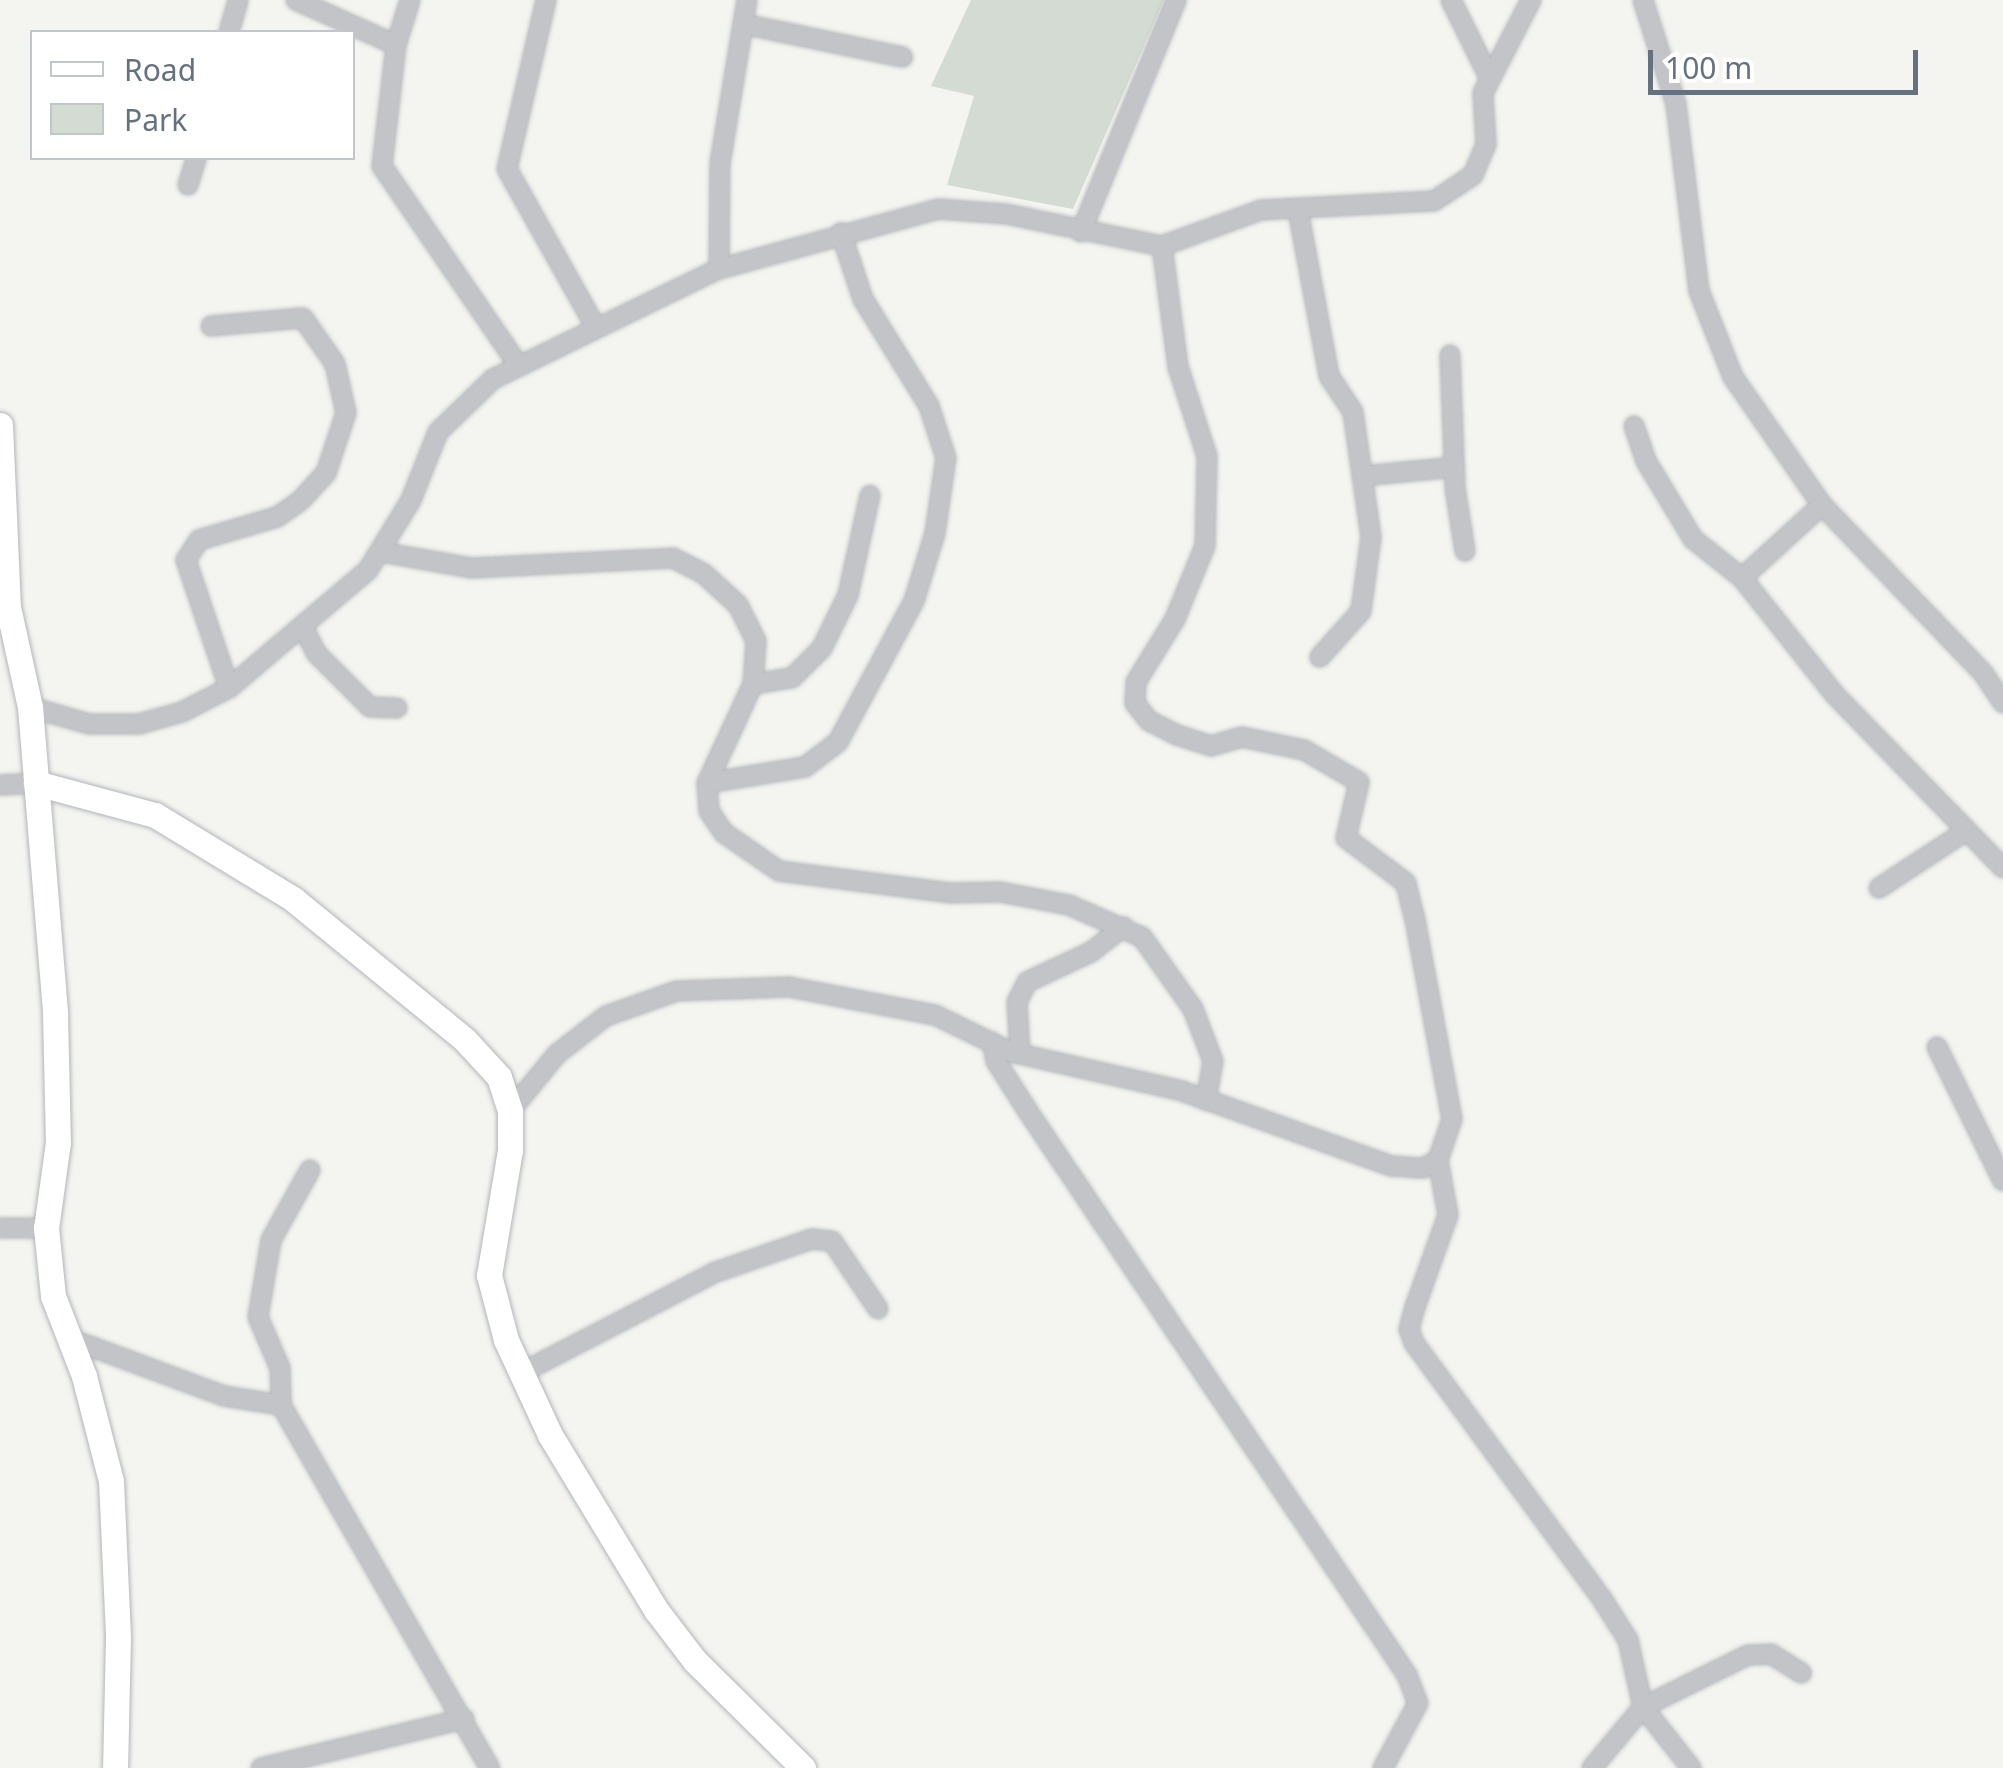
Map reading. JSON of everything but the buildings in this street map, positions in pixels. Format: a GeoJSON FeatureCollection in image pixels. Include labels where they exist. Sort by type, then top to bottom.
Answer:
{"type":"FeatureCollection","features":[{"type":"Feature","properties":{"kind":"street"},"geometry":{"type":"LineString","coordinates":[[230,30],[238,0]]}},
{"type":"Feature","properties":{"kind":"street"},"geometry":{"type":"LineString","coordinates":[[296,0],[396,45]]}},
{"type":"Feature","properties":{"kind":"street"},"geometry":{"type":"LineString","coordinates":[[410,0],[396,45],[382,166],[518,366]]}},
{"type":"Feature","properties":{"kind":"street"},"geometry":{"type":"LineString","coordinates":[[546,0],[506,169],[594,326]]}},
{"type":"Feature","properties":{"kind":"street"},"geometry":{"type":"LineString","coordinates":[[720,269],[720,163],[747,0]]}},
{"type":"Feature","properties":{"kind":"street"},"geometry":{"type":"LineString","coordinates":[[1082,232],[1176,0]]}},
{"type":"Feature","properties":{"kind":"street"},"geometry":{"type":"LineString","coordinates":[[1451,0],[1490,78]]}},
{"type":"Feature","properties":{"kind":"street"},"geometry":{"type":"LineString","coordinates":[[30,706],[89,724],[138,724],[182,712],[228,688],[303,626],[381,552],[412,500],[438,432],[493,379],[594,326],[720,269],[840,232],[938,210],[1006,214],[1162,246],[1261,210],[1434,201],[1473,175],[1486,144],[1483,93],[1530,0]]}},
{"type":"Feature","properties":{"kind":"street"},"geometry":{"type":"LineString","coordinates":[[1643,0],[1676,104],[1699,291],[1733,377],[1822,505],[1983,672],[2003,703]]}},
{"type":"Feature","properties":{"kind":"street"},"geometry":{"type":"LineString","coordinates":[[743,24],[903,57]]}},
{"type":"Feature","properties":{"kind":"street"},"geometry":{"type":"LineString","coordinates":[[188,185],[195,160]]}},
{"type":"Feature","properties":{"kind":"street"},"geometry":{"type":"LineString","coordinates":[[1298,210],[1329,376],[1352,412],[1371,537],[1369,590],[1361,611],[1320,658]]}},
{"type":"Feature","properties":{"kind":"street"},"geometry":{"type":"LineString","coordinates":[[707,782],[805,767],[838,742],[914,601],[935,533],[946,458],[928,406],[863,299],[840,232]]}},
{"type":"Feature","properties":{"kind":"street"},"geometry":{"type":"LineString","coordinates":[[1162,246],[1178,367],[1207,456],[1205,546],[1175,619],[1136,682],[1135,703],[1149,721],[1176,735],[1211,746],[1242,737],[1304,750],[1359,782],[1346,838],[1406,884],[1452,1119],[1438,1160],[1448,1215],[1409,1329],[1414,1343],[1619,1626],[1636,1666],[1643,1707],[1691,1768]]}},
{"type":"Feature","properties":{"kind":"street"},"geometry":{"type":"LineString","coordinates":[[211,326],[303,318],[334,364],[346,414],[326,473],[300,501],[277,517],[199,540],[186,560],[228,688]]}},
{"type":"Feature","properties":{"kind":"street"},"geometry":{"type":"LineString","coordinates":[[1450,355],[1465,551]]}},
{"type":"Feature","properties":{"kind":"street"},"geometry":{"type":"LineString","coordinates":[[0,425],[8,607],[30,706],[58,1142],[46,1228],[53,1296],[111,1480],[118,1638],[115,1768]]}},
{"type":"Feature","properties":{"kind":"street"},"geometry":{"type":"LineString","coordinates":[[1634,426],[1646,462],[1693,539],[1742,578],[1834,695],[2003,868]]}},
{"type":"Feature","properties":{"kind":"street"},"geometry":{"type":"LineString","coordinates":[[1362,476],[1456,467]]}},
{"type":"Feature","properties":{"kind":"street"},"geometry":{"type":"LineString","coordinates":[[752,684],[792,678],[822,648],[848,595],[870,495]]}},
{"type":"Feature","properties":{"kind":"street"},"geometry":{"type":"LineString","coordinates":[[1742,578],[1822,505]]}},
{"type":"Feature","properties":{"kind":"street"},"geometry":{"type":"LineString","coordinates":[[381,552],[472,568],[673,558],[704,574],[738,605],[756,641],[752,684],[707,782],[708,812],[724,833],[779,871],[911,889],[1000,892],[1069,905],[1123,927],[1166,964],[1193,1008],[1213,1061],[1206,1100]]}},
{"type":"Feature","properties":{"kind":"street"},"geometry":{"type":"LineString","coordinates":[[303,626],[316,653],[370,707],[397,708]]}},
{"type":"Feature","properties":{"kind":"street"},"geometry":{"type":"LineString","coordinates":[[0,785],[36,783],[156,815],[293,899],[464,1040],[499,1078],[510,1112],[489,1274],[522,1374],[550,1435],[656,1610],[696,1661],[803,1768]]}},
{"type":"Feature","properties":{"kind":"street"},"geometry":{"type":"LineString","coordinates":[[1880,888],[1966,831]]}},
{"type":"Feature","properties":{"kind":"street"},"geometry":{"type":"LineString","coordinates":[[1020,1054],[1017,1002],[1027,982],[1090,952],[1123,927]]}},
{"type":"Feature","properties":{"kind":"street"},"geometry":{"type":"LineString","coordinates":[[510,1112],[557,1054],[606,1016],[678,991],[788,987],[935,1015],[1020,1054],[1206,1100],[1392,1166],[1423,1168],[1438,1160]]}},
{"type":"Feature","properties":{"kind":"street"},"geometry":{"type":"LineString","coordinates":[[992,1042],[996,1061],[1029,1113],[1407,1675],[1418,1703],[1383,1768]]}},
{"type":"Feature","properties":{"kind":"street"},"geometry":{"type":"LineString","coordinates":[[1937,1046],[2003,1181]]}},
{"type":"Feature","properties":{"kind":"street"},"geometry":{"type":"LineString","coordinates":[[310,1170],[270,1240],[258,1318],[280,1368],[282,1404],[490,1768]]}},
{"type":"Feature","properties":{"kind":"street"},"geometry":{"type":"LineString","coordinates":[[0,1228],[46,1228]]}},
{"type":"Feature","properties":{"kind":"street"},"geometry":{"type":"LineString","coordinates":[[522,1374],[716,1272],[812,1239],[832,1241],[878,1309]]}},
{"type":"Feature","properties":{"kind":"street"},"geometry":{"type":"LineString","coordinates":[[68,1338],[224,1396],[282,1404]]}},
{"type":"Feature","properties":{"kind":"street"},"geometry":{"type":"LineString","coordinates":[[1592,1768],[1643,1707],[1748,1655],[1771,1654],[1801,1672]]}},
{"type":"Feature","properties":{"kind":"street"},"geometry":{"type":"LineString","coordinates":[[261,1768],[464,1720]]}},
{"type":"Feature","properties":{"kind":"green space"},"geometry":{"type":"Polygon","coordinates":[[[971,0],[1164,0],[1073,209],[947,185],[974,96],[931,86],[971,0]]]}}]}
